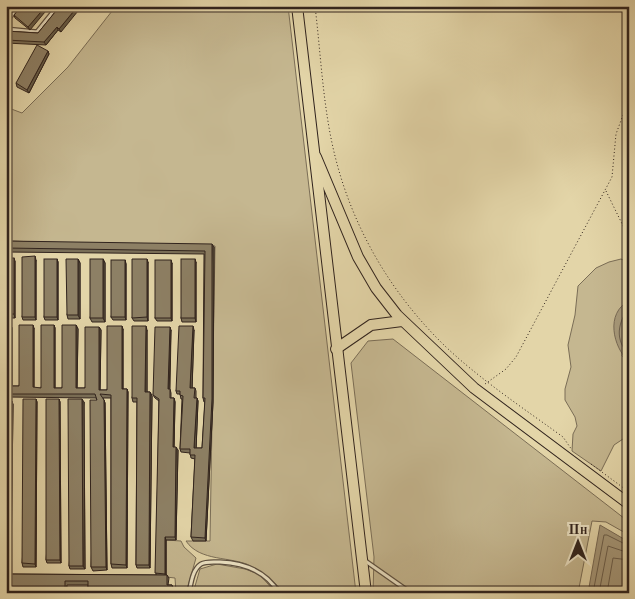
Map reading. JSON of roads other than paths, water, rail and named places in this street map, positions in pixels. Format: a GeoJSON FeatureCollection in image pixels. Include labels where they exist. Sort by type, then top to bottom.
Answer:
{"type":"FeatureCollection","features":[{"type":"Feature","properties":{"kind":"main road"},"geometry":{"type":"LineString","coordinates":[[297,6],[312,150],[366,593]]}},
{"type":"Feature","properties":{"kind":"main road"},"geometry":{"type":"LineString","coordinates":[[312,150],[358,257],[381,294],[402,321],[477,390],[629,504]]}},
{"type":"Feature","properties":{"kind":"main road"},"geometry":{"type":"LineString","coordinates":[[336,349],[371,325],[402,321]]}},
{"type":"Feature","properties":{"kind":"lane"},"geometry":{"type":"LineString","coordinates":[[6,22],[19,6]]}},
{"type":"Feature","properties":{"kind":"lane"},"geometry":{"type":"LineString","coordinates":[[6,29],[37,32],[58,6]]}},
{"type":"Feature","properties":{"kind":"lane"},"geometry":{"type":"LineString","coordinates":[[361,558],[412,593]]}},
{"type":"Feature","properties":{"kind":"lane"},"geometry":{"type":"LineString","coordinates":[[189,593],[193,574],[200,564],[239,562],[262,573],[279,593]]}},
{"type":"Feature","properties":{"kind":"water"},"geometry":{"type":"Polygon","coordinates":[[[629,301],[629,362],[619,348],[614,330],[614,322],[621,306],[629,301]]]}},
{"type":"Feature","properties":{"kind":"water"},"geometry":{"type":"Polygon","coordinates":[[[600,525],[629,542],[629,593],[588,593],[600,525]]]}}]}
